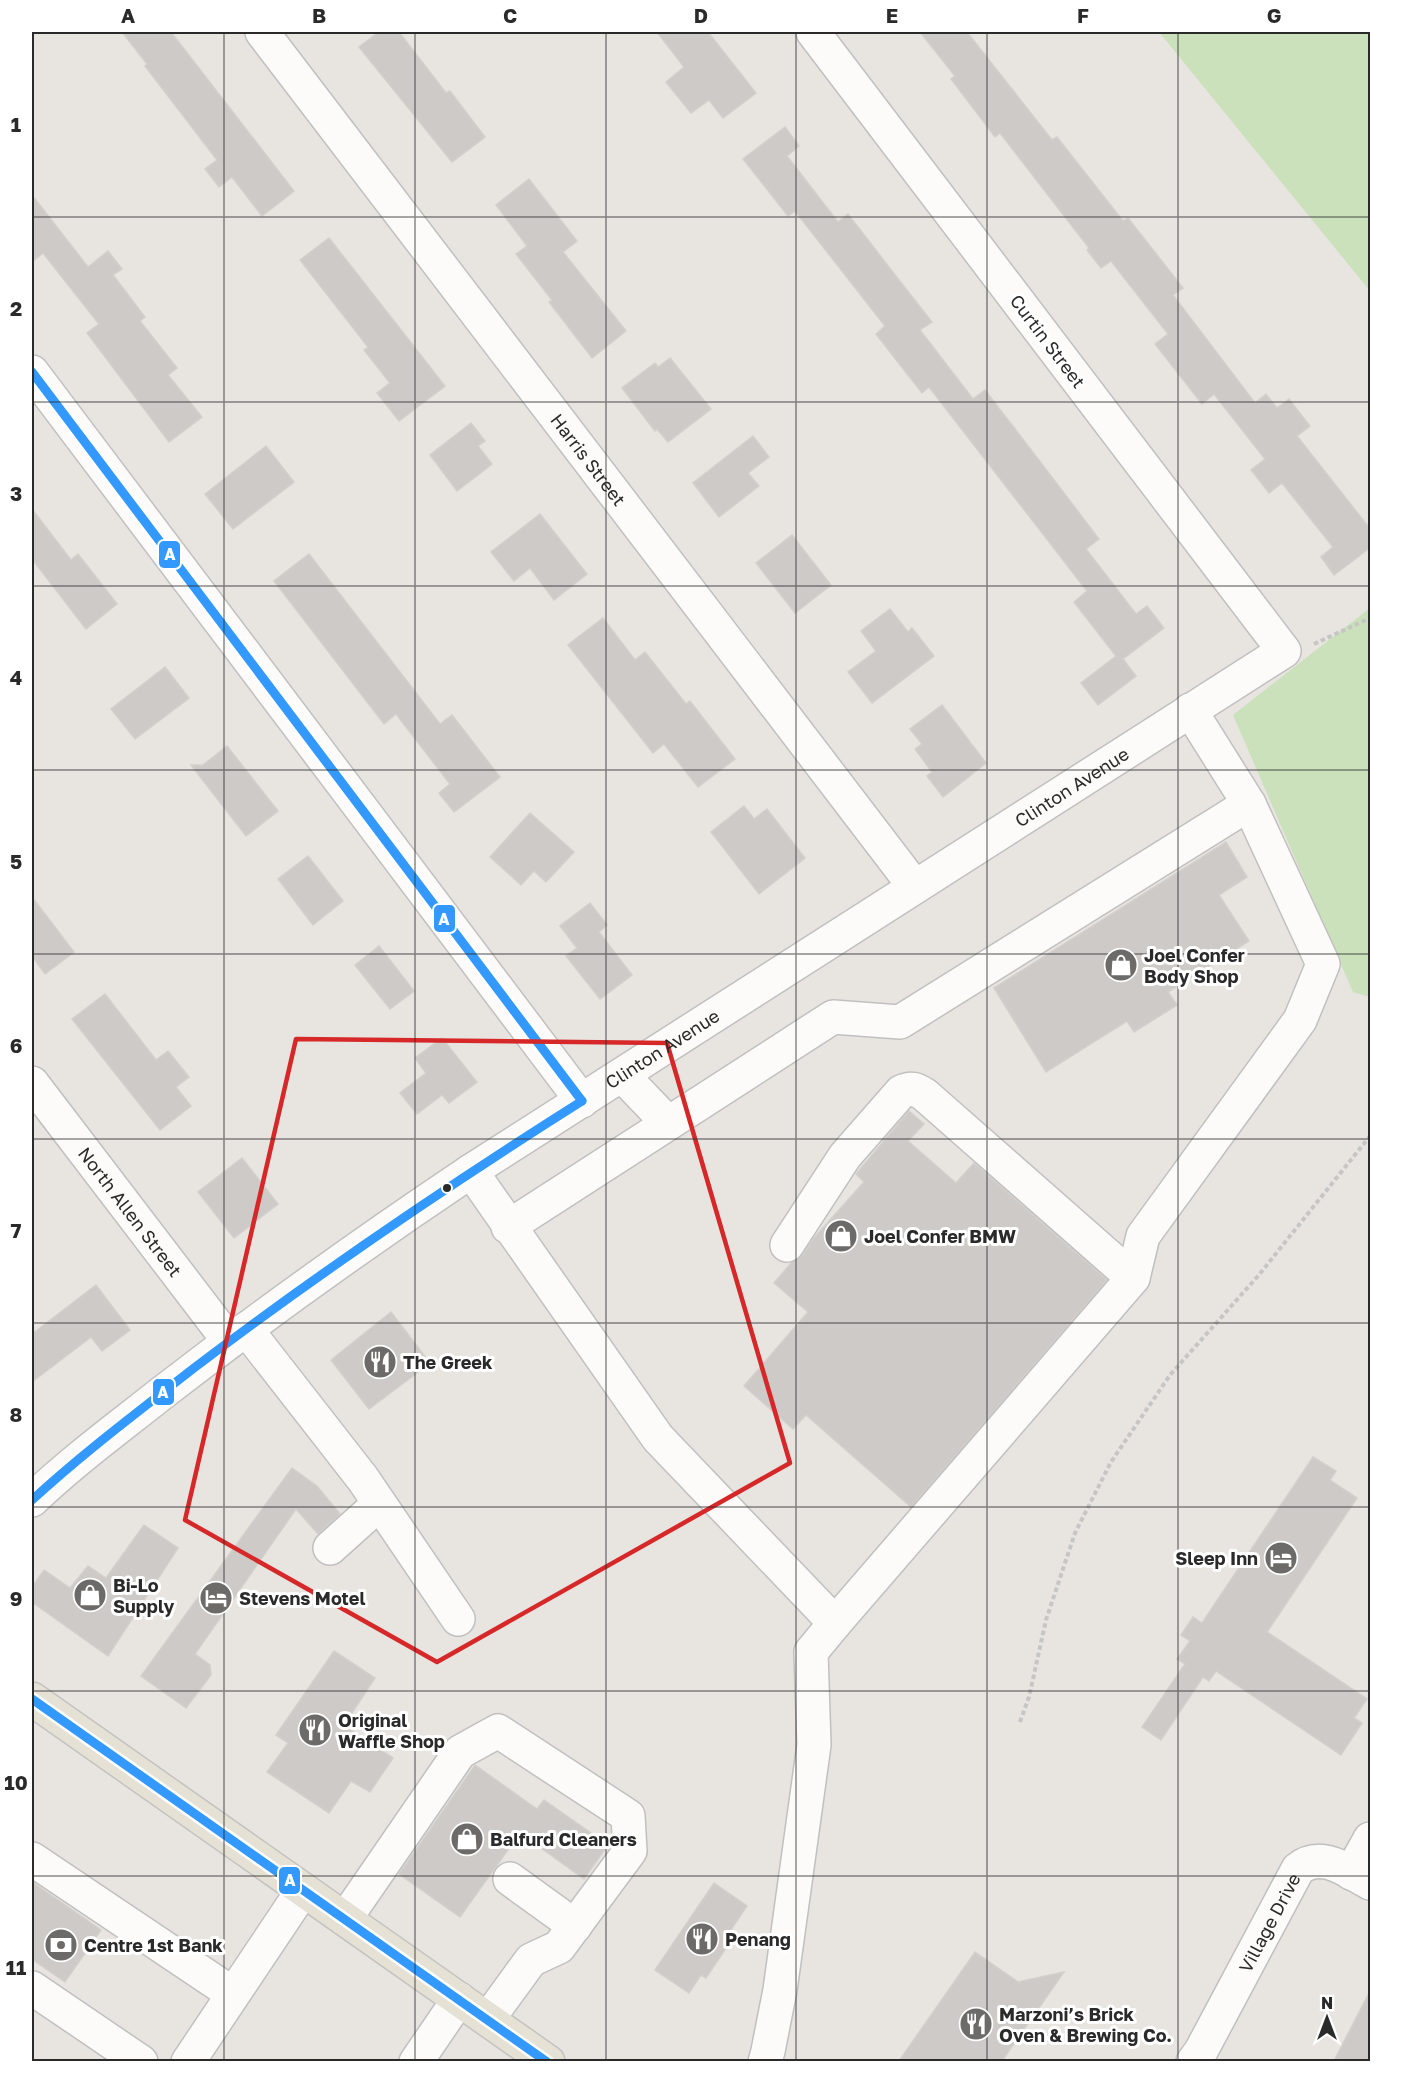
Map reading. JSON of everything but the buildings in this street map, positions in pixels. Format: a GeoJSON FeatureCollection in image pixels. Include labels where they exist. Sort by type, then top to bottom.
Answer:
{"type":"FeatureCollection","features":[{"type":"Feature","properties":{"kind":"main road"},"geometry":{"type":"LineString","coordinates":[[32,1700],[548,2061]]}},
{"type":"Feature","properties":{"kind":"street","name":"Harris Street"},"geometry":{"type":"LineString","coordinates":[[262,32],[915,887]]}},
{"type":"Feature","properties":{"kind":"street","name":"Curtin Street"},"geometry":{"type":"LineString","coordinates":[[813,32],[1284,651]]}},
{"type":"Feature","properties":{"kind":"street"},"geometry":{"type":"LineString","coordinates":[[32,372],[582,1101]]}},
{"type":"Feature","properties":{"kind":"street","name":"Clinton Avenue"},"geometry":{"type":"LineString","coordinates":[[32,1500],[64,1469],[333,1264],[471,1171],[1284,651]]}},
{"type":"Feature","properties":{"kind":"street"},"geometry":{"type":"LineString","coordinates":[[765,2061],[780,1990],[814,1745],[811,1652],[1133,1278],[1143,1236],[1300,1020],[1323,964],[1249,804],[1190,710]]}},
{"type":"Feature","properties":{"kind":"street"},"geometry":{"type":"LineString","coordinates":[[508,1227],[833,1017],[900,1022],[1249,804]]}},
{"type":"Feature","properties":{"kind":"street"},"geometry":{"type":"LineString","coordinates":[[622,1076],[668,1123]]}},
{"type":"Feature","properties":{"kind":"street","name":"North Allen Street"},"geometry":{"type":"LineString","coordinates":[[32,1083],[238,1335],[357,1471],[458,1619]]}},
{"type":"Feature","properties":{"kind":"street"},"geometry":{"type":"LineString","coordinates":[[787,1245],[845,1156],[901,1092],[908,1088],[925,1095],[1133,1278]]}},
{"type":"Feature","properties":{"kind":"street"},"geometry":{"type":"LineString","coordinates":[[471,1171],[508,1227],[658,1438],[835,1623]]}},
{"type":"Feature","properties":{"kind":"street"},"geometry":{"type":"LineString","coordinates":[[330,1548],[380,1504]]}},
{"type":"Feature","properties":{"kind":"street"},"geometry":{"type":"LineString","coordinates":[[345,1919],[460,1752],[498,1731],[628,1816],[630,1851],[559,1947],[531,1960],[488,2019]]}},
{"type":"Feature","properties":{"kind":"street","name":"Village Drive"},"geometry":{"type":"LineString","coordinates":[[1193,2061],[1201,2051],[1298,1869],[1307,1862],[1327,1861],[1361,1878],[1371,1839]]}},
{"type":"Feature","properties":{"kind":"street"},"geometry":{"type":"LineString","coordinates":[[32,1859],[233,1994]]}},
{"type":"Feature","properties":{"kind":"street"},"geometry":{"type":"LineString","coordinates":[[510,1879],[575,1926]]}},
{"type":"Feature","properties":{"kind":"street"},"geometry":{"type":"LineString","coordinates":[[188,2061],[303,1890]]}},
{"type":"Feature","properties":{"kind":"street"},"geometry":{"type":"LineString","coordinates":[[32,1988],[141,2061]]}},
{"type":"Feature","properties":{"kind":"street"},"geometry":{"type":"LineString","coordinates":[[416,2061],[459,1999]]}},
{"type":"Feature","properties":{"kind":"path"},"geometry":{"type":"LineString","coordinates":[[1284,651],[1303,648],[1371,618]]}},
{"type":"Feature","properties":{"kind":"path"},"geometry":{"type":"LineString","coordinates":[[1020,1722],[1029,1697],[1047,1620],[1075,1533],[1111,1462],[1170,1375],[1258,1276],[1371,1136]]}},
{"type":"Feature","properties":{"kind":"highlighted area"},"geometry":{"type":"Polygon","coordinates":[[[296,1039],[667,1043],[790,1463],[437,1662],[185,1520],[296,1039]]]}},
{"type":"Feature","properties":{"kind":"green space"},"geometry":{"type":"Polygon","coordinates":[[[1159,32],[1370,32],[1370,291],[1159,32]]]}},
{"type":"Feature","properties":{"kind":"green space"},"geometry":{"type":"Polygon","coordinates":[[[1370,608],[1370,997],[1353,992],[1233,715],[1370,608]]]}},
{"type":"Feature","properties":{"kind":"transit line","name":"A"},"geometry":{"type":"LineString","coordinates":[[32,372],[582,1101]]}},
{"type":"Feature","properties":{"kind":"transit line","name":"A"},"geometry":{"type":"LineString","coordinates":[[32,1500],[132,1416],[289,1298],[434,1197],[582,1101]]}},
{"type":"Feature","properties":{"kind":"transit line","name":"A"},"geometry":{"type":"LineString","coordinates":[[32,1699],[547,2062]]}},
{"type":"Feature","properties":{"kind":"place","name":"Joel Confer Body Shop"},"geometry":{"type":"Point","coordinates":[1121,965]}},
{"type":"Feature","properties":{"kind":"place","name":"Joel Confer BMW"},"geometry":{"type":"Point","coordinates":[841,1236]}},
{"type":"Feature","properties":{"kind":"place","name":"The Greek"},"geometry":{"type":"Point","coordinates":[380,1362]}},
{"type":"Feature","properties":{"kind":"place","name":"Sleep Inn"},"geometry":{"type":"Point","coordinates":[1281,1558]}},
{"type":"Feature","properties":{"kind":"place","name":"Bi-Lo Supply"},"geometry":{"type":"Point","coordinates":[90,1595]}},
{"type":"Feature","properties":{"kind":"place","name":"Stevens Motel"},"geometry":{"type":"Point","coordinates":[216,1598]}},
{"type":"Feature","properties":{"kind":"place","name":"Original Waffle Shop"},"geometry":{"type":"Point","coordinates":[315,1730]}},
{"type":"Feature","properties":{"kind":"place","name":"Balfurd Cleaners"},"geometry":{"type":"Point","coordinates":[467,1839]}},
{"type":"Feature","properties":{"kind":"place","name":"Penang"},"geometry":{"type":"Point","coordinates":[702,1939]}},
{"type":"Feature","properties":{"kind":"place","name":"Centre 1st Bank"},"geometry":{"type":"Point","coordinates":[61,1945]}},
{"type":"Feature","properties":{"kind":"place","name":"Marzoni’s Brick Oven & Brewing Co."},"geometry":{"type":"Point","coordinates":[976,2024]}}]}
